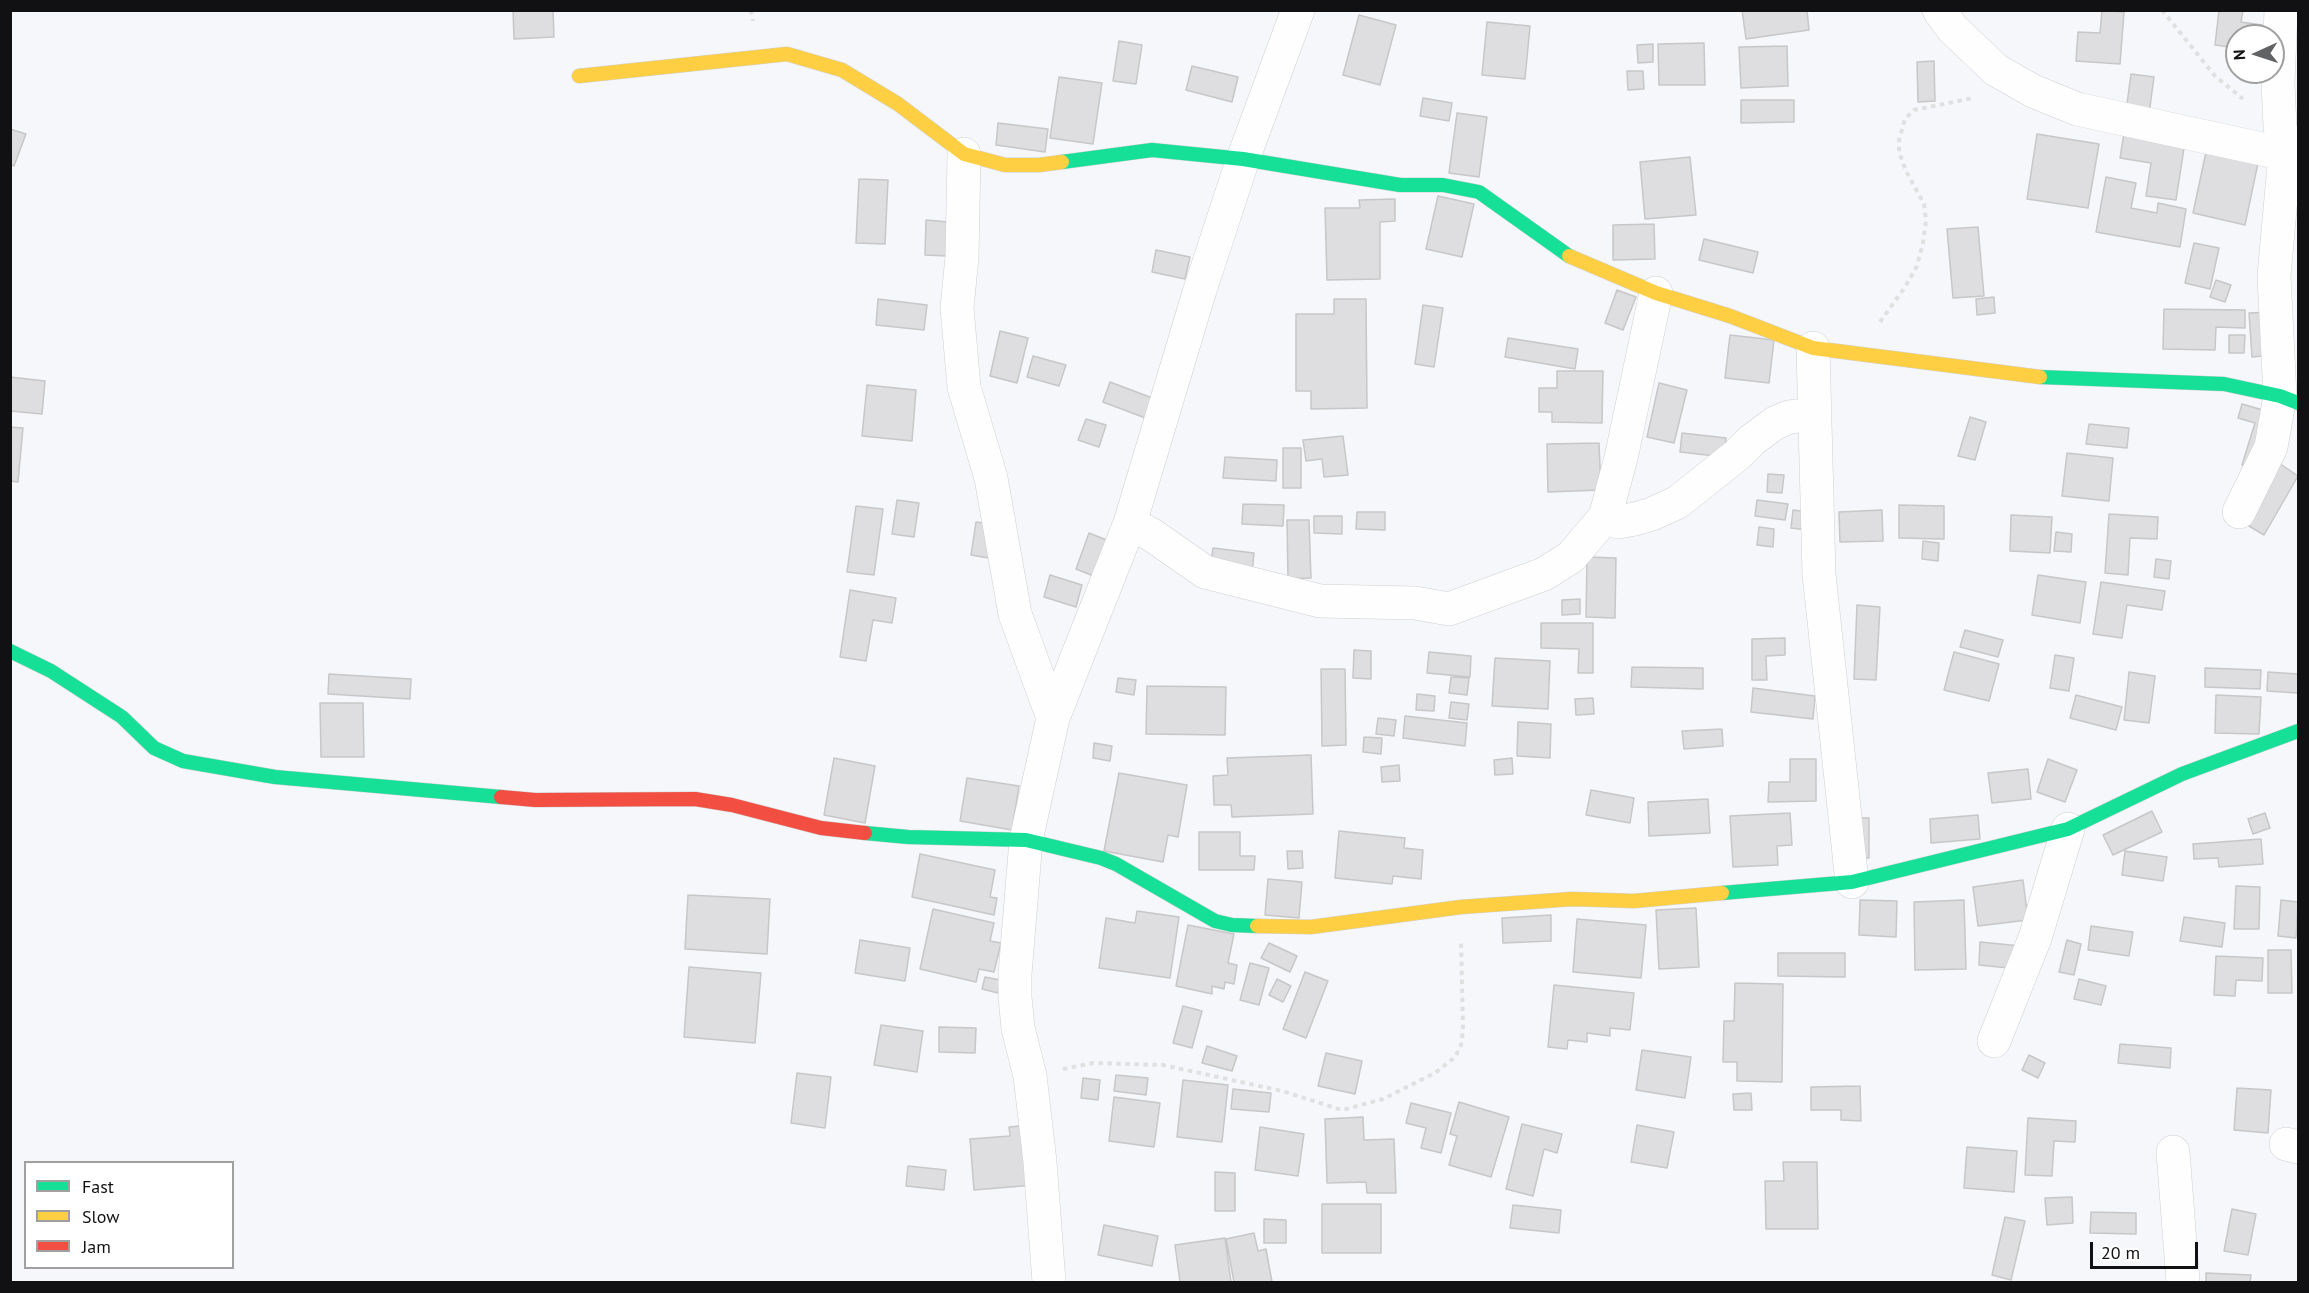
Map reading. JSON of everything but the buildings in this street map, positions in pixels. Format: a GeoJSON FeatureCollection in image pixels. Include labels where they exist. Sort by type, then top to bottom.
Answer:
{"type":"FeatureCollection","features":[{"type":"Feature","properties":{"kind":"street"},"geometry":{"type":"LineString","coordinates":[[1049,1282],[1043,1183],[1030,1076],[1018,1028],[1015,997],[1026,840],[1053,718],[1130,523],[1242,159],[1298,10]]}},
{"type":"Feature","properties":{"kind":"street"},"geometry":{"type":"LineString","coordinates":[[1939,10],[1952,28],[1996,70],[2033,92],[2077,109],[2290,154]]}},
{"type":"Feature","properties":{"kind":"street"},"geometry":{"type":"LineString","coordinates":[[2240,512],[2271,447],[2289,400],[2274,276],[2290,154],[2278,84],[2281,10]]}},
{"type":"Feature","properties":{"kind":"street"},"geometry":{"type":"LineString","coordinates":[[579,75],[787,54],[842,69],[898,104],[964,154],[1005,165],[1040,165],[1152,150],[1242,159],[1400,184],[1443,185],[1479,192],[1563,253],[1656,293],[1730,316],[1814,348],[2027,377],[2224,384],[2289,400]]}},
{"type":"Feature","properties":{"kind":"street"},"geometry":{"type":"LineString","coordinates":[[964,154],[962,257],[957,308],[964,387],[991,478],[1015,614],[1053,718]]}},
{"type":"Feature","properties":{"kind":"street"},"geometry":{"type":"LineString","coordinates":[[1130,523],[1152,535],[1205,572],[1320,601],[1415,603],[1449,609],[1544,574],[1571,558],[1605,517],[1624,448],[1656,293]]}},
{"type":"Feature","properties":{"kind":"street"},"geometry":{"type":"LineString","coordinates":[[1814,348],[1819,574],[1852,882]]}},
{"type":"Feature","properties":{"kind":"street"},"geometry":{"type":"LineString","coordinates":[[1605,517],[1618,522],[1635,519],[1678,502],[1775,423],[1789,417],[1815,414]]}},
{"type":"Feature","properties":{"kind":"street"},"geometry":{"type":"LineString","coordinates":[[10,651],[51,671],[122,717],[154,748],[183,761],[275,777],[535,800],[695,799],[732,805],[821,828],[908,837],[1026,840],[1101,858],[1116,864],[1202,915],[1232,925],[1311,927],[1461,908],[1572,899],[1634,901],[1852,882],[2068,829],[2182,774],[2298,731]]}},
{"type":"Feature","properties":{"kind":"street"},"geometry":{"type":"LineString","coordinates":[[1994,1041],[2035,938],[2068,829]]}},
{"type":"Feature","properties":{"kind":"street"},"geometry":{"type":"LineString","coordinates":[[2173,1152],[2183,1282]]}},
{"type":"Feature","properties":{"kind":"path"},"geometry":{"type":"LineString","coordinates":[[2162,10],[2216,76],[2237,95],[2290,154]]}},
{"type":"Feature","properties":{"kind":"path"},"geometry":{"type":"LineString","coordinates":[[1855,353],[1905,287],[1917,266],[1923,243],[1926,221],[1924,204],[1899,152],[1899,140],[1905,118],[1914,110],[1979,97]]}},
{"type":"Feature","properties":{"kind":"path"},"geometry":{"type":"LineString","coordinates":[[1030,1076],[1093,1063],[1163,1065],[1282,1091],[1342,1110],[1383,1099],[1435,1073],[1455,1057],[1461,1045],[1463,1030],[1461,908]]}},
{"type":"Feature","properties":{"kind":"traffic: fast"},"geometry":{"type":"LineString","coordinates":[[1062,162],[1152,150],[1243,159],[1400,185],[1443,185],[1479,192],[1569,256]]}},
{"type":"Feature","properties":{"kind":"traffic: fast"},"geometry":{"type":"LineString","coordinates":[[2040,377],[2224,384],[2280,396],[2298,403]]}},
{"type":"Feature","properties":{"kind":"traffic: fast"},"geometry":{"type":"LineString","coordinates":[[10,651],[51,671],[122,717],[154,748],[183,761],[275,777],[501,797]]}},
{"type":"Feature","properties":{"kind":"traffic: fast"},"geometry":{"type":"LineString","coordinates":[[1722,893],[1852,882],[2068,829],[2182,774],[2298,731]]}},
{"type":"Feature","properties":{"kind":"traffic: fast"},"geometry":{"type":"LineString","coordinates":[[865,833],[908,837],[1026,840],[1101,858],[1116,864],[1215,921],[1232,925],[1257,926]]}},
{"type":"Feature","properties":{"kind":"traffic: slow"},"geometry":{"type":"LineString","coordinates":[[579,76],[787,54],[842,70],[898,104],[964,154],[1005,165],[1062,162]]}},
{"type":"Feature","properties":{"kind":"traffic: slow"},"geometry":{"type":"LineString","coordinates":[[1569,256],[1656,293],[1730,316],[1813,348],[2040,377]]}},
{"type":"Feature","properties":{"kind":"traffic: slow"},"geometry":{"type":"LineString","coordinates":[[1257,926],[1311,927],[1461,907],[1572,899],[1634,901],[1722,893]]}},
{"type":"Feature","properties":{"kind":"traffic: jam"},"geometry":{"type":"LineString","coordinates":[[501,797],[535,800],[695,799],[732,805],[821,828],[865,833]]}}]}
